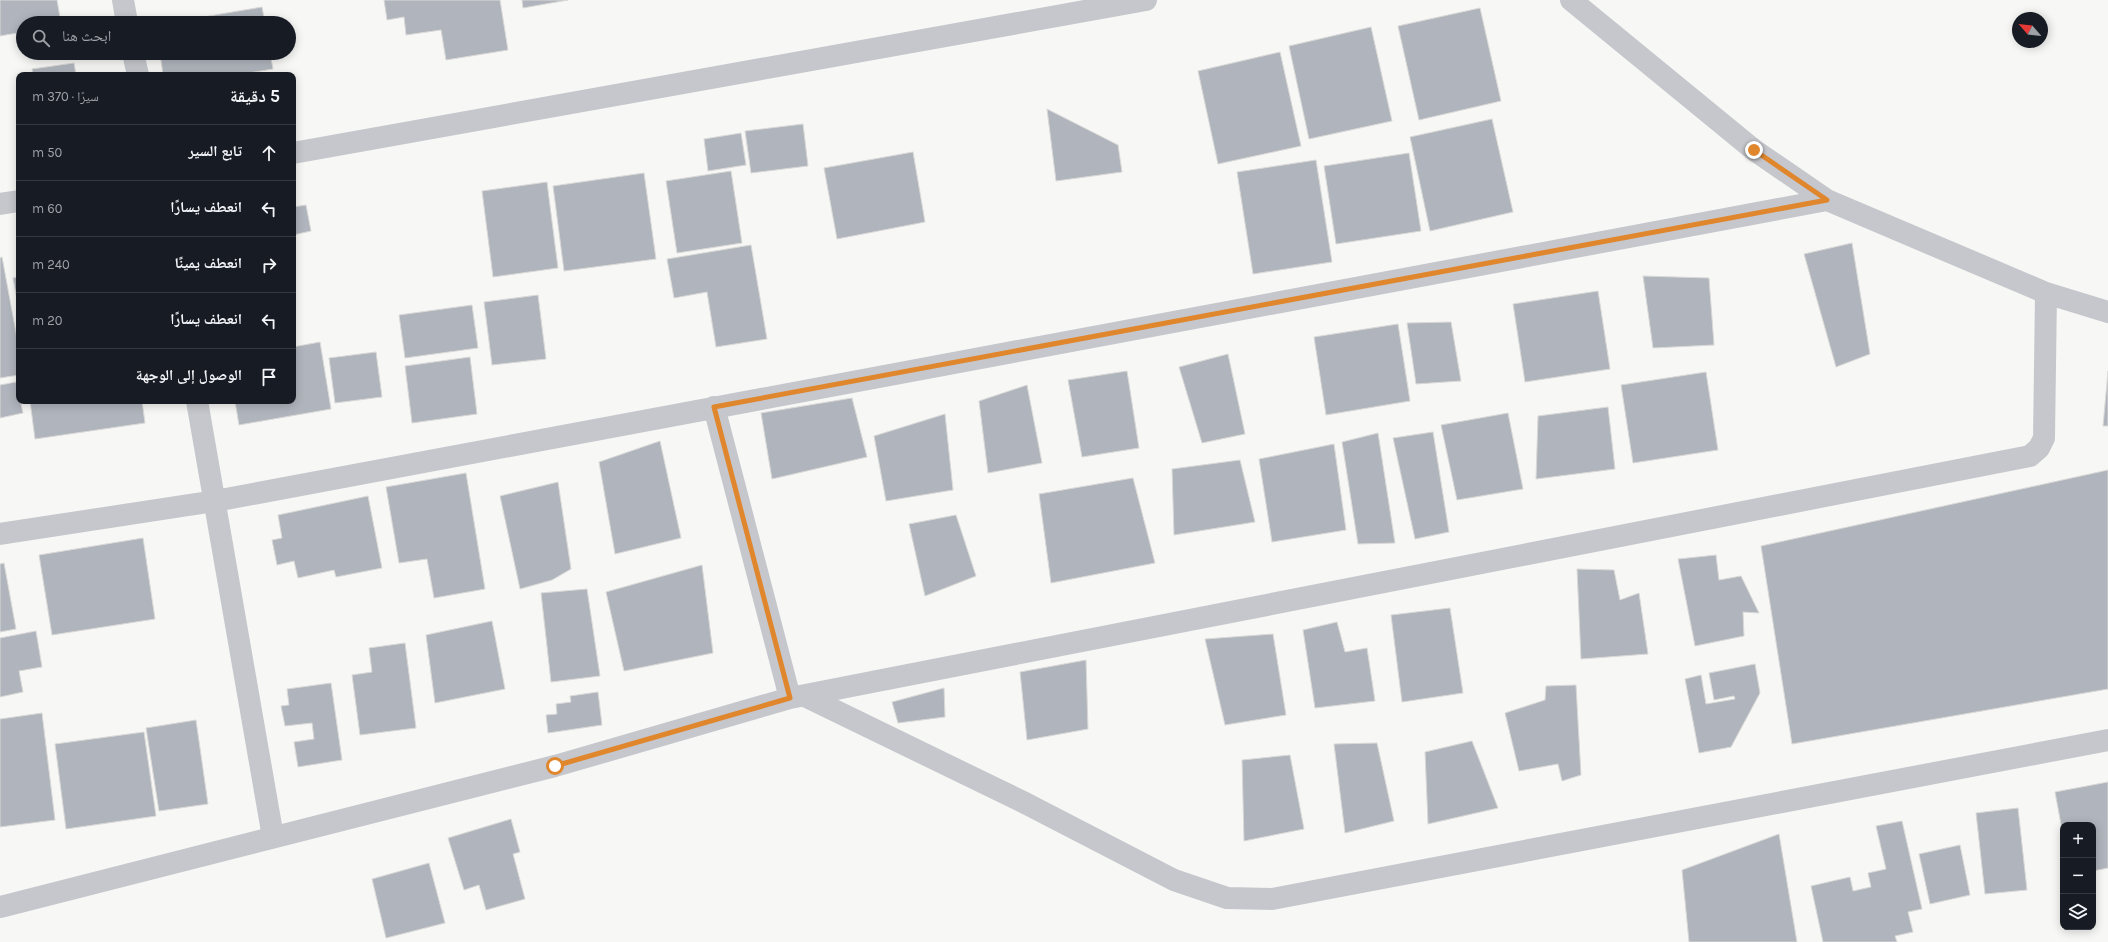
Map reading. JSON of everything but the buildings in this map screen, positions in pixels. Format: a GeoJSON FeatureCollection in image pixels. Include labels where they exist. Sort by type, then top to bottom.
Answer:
{"type":"FeatureCollection","features":[{"type":"Feature","properties":{"kind":"street"},"geometry":{"type":"LineString","coordinates":[[123,0],[126,16]]}},
{"type":"Feature","properties":{"kind":"street"},"geometry":{"type":"LineString","coordinates":[[296,152],[1146,0]]}},
{"type":"Feature","properties":{"kind":"street"},"geometry":{"type":"LineString","coordinates":[[1571,0],[1754,150],[1827,200],[2046,293],[2108,312]]}},
{"type":"Feature","properties":{"kind":"street"},"geometry":{"type":"LineString","coordinates":[[135,60],[137,72]]}},
{"type":"Feature","properties":{"kind":"street"},"geometry":{"type":"LineString","coordinates":[[0,534],[215,501],[1827,200]]}},
{"type":"Feature","properties":{"kind":"street"},"geometry":{"type":"LineString","coordinates":[[0,204],[16,201]]}},
{"type":"Feature","properties":{"kind":"street"},"geometry":{"type":"LineString","coordinates":[[0,907],[555,766],[798,697],[2030,456],[2039,448],[2044,438],[2046,293]]}},
{"type":"Feature","properties":{"kind":"street"},"geometry":{"type":"LineString","coordinates":[[198,404],[273,837]]}},
{"type":"Feature","properties":{"kind":"street"},"geometry":{"type":"LineString","coordinates":[[714,407],[798,697],[1025,803],[1174,880],[1227,898],[1272,900],[2108,740]]}},
{"type":"Feature","properties":{"kind":"route"},"geometry":{"type":"LineString","coordinates":[[555,766],[790,698],[714,407],[1827,200],[1754,150]]}}]}
